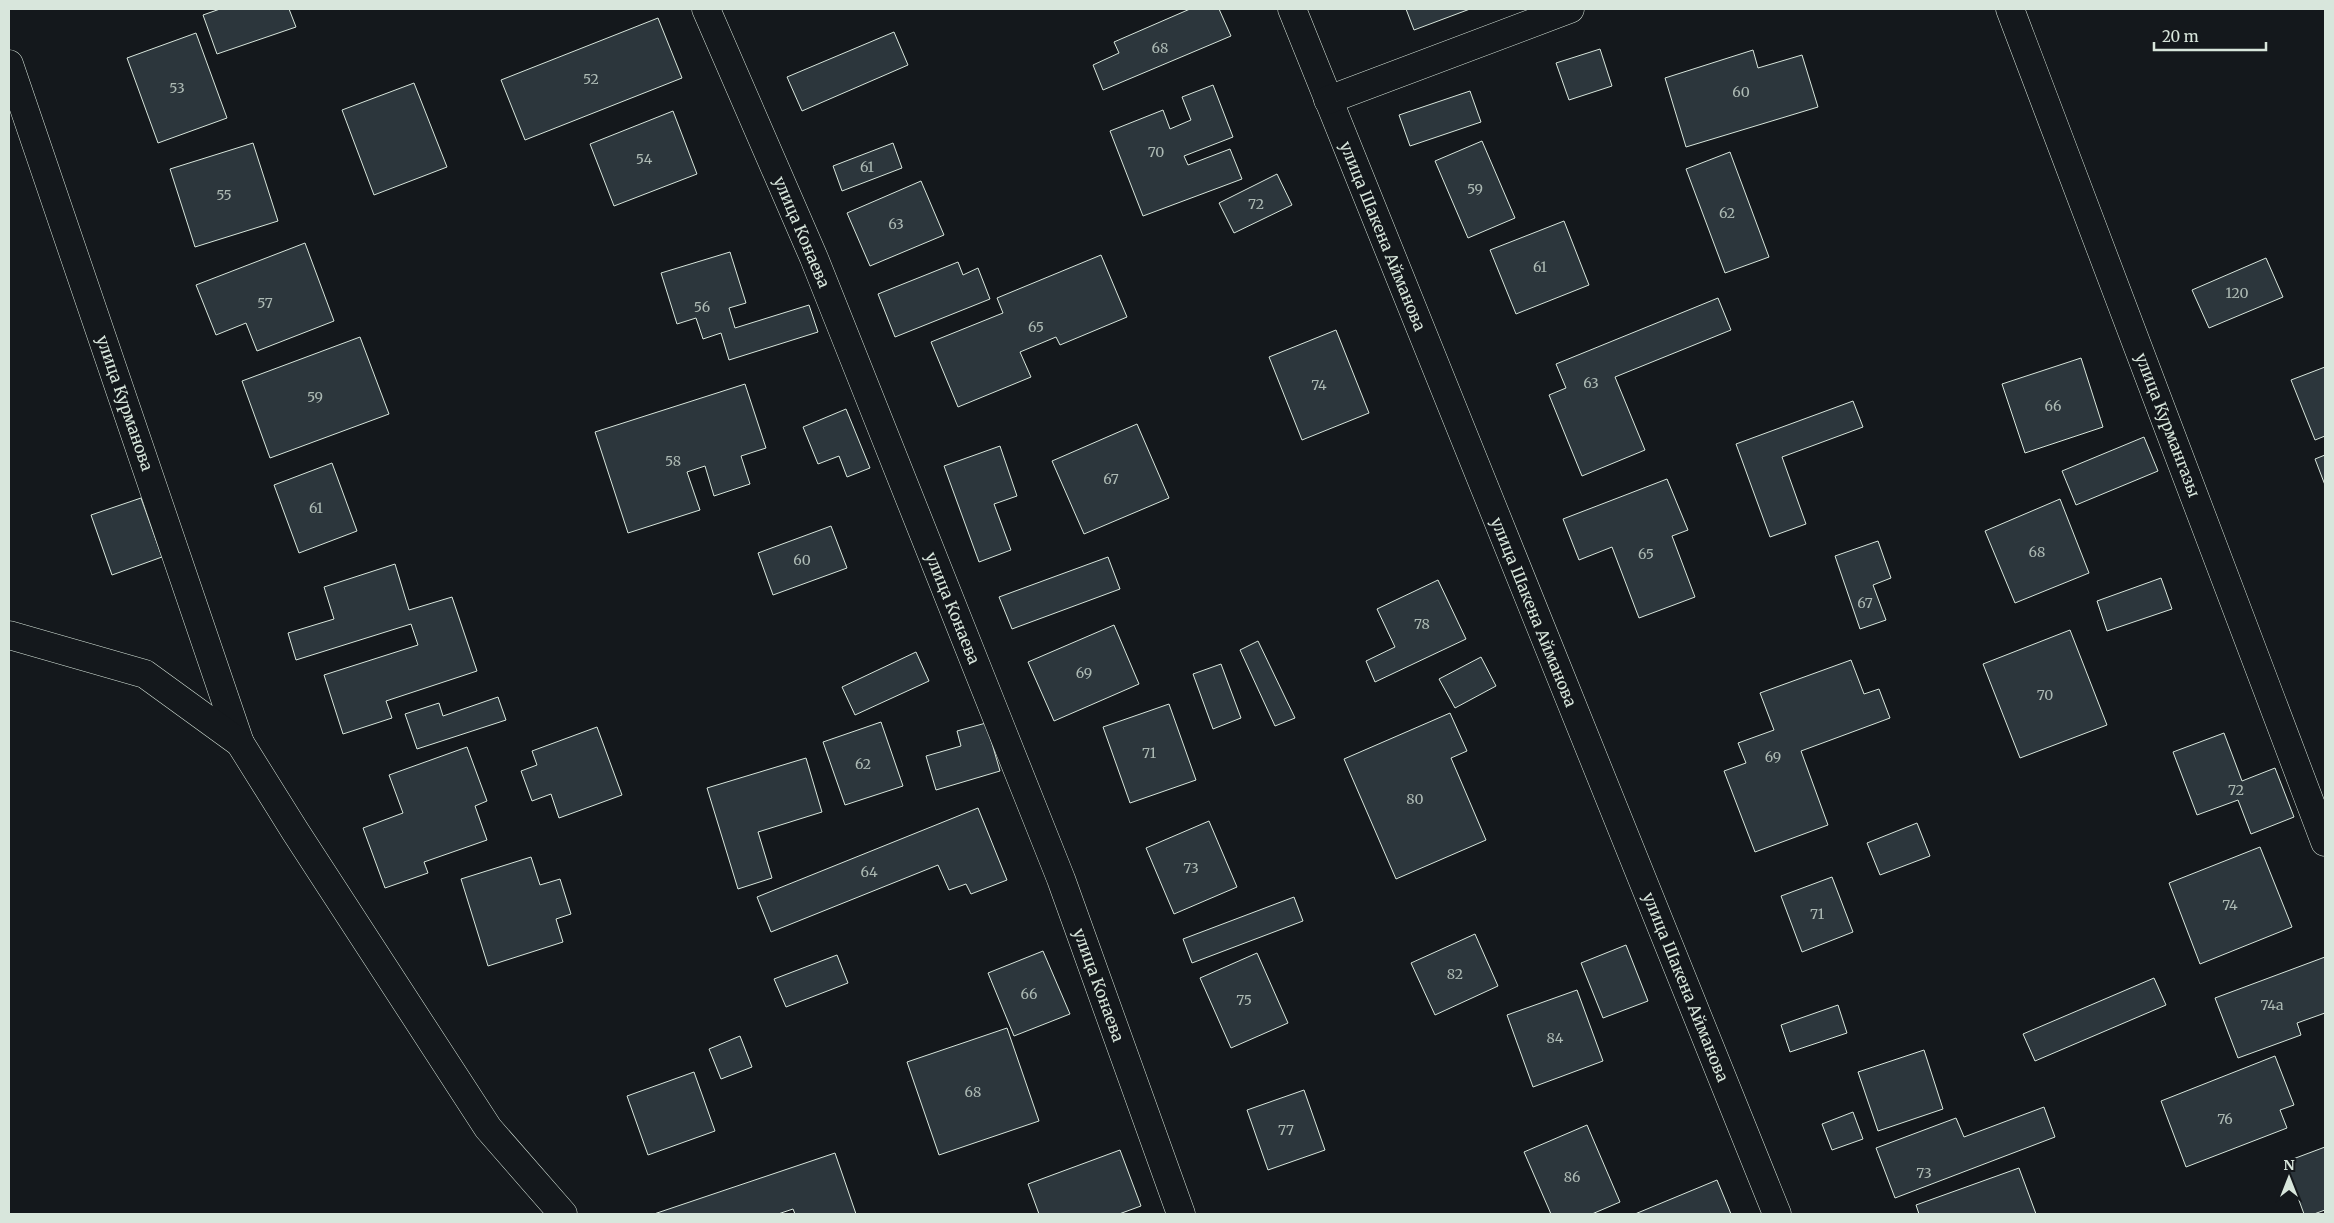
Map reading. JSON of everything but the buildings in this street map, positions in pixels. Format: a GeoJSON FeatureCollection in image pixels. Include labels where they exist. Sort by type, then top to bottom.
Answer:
{"type":"FeatureCollection","features":[{"type":"Feature","properties":{"kind":"street","name":"улица Конаева"},"geometry":{"type":"LineString","coordinates":[[706,9],[814,258],[1057,869],[1182,1214]]}},
{"type":"Feature","properties":{"kind":"street","name":"улица Шакена Айманова"},"geometry":{"type":"LineString","coordinates":[[1292,9],[1777,1214]]}},
{"type":"Feature","properties":{"kind":"street"},"geometry":{"type":"LineString","coordinates":[[1328,100],[1570,9]]}},
{"type":"Feature","properties":{"kind":"street","name":"улица Курмангазы"},"geometry":{"type":"LineString","coordinates":[[2010,9],[2325,842]]}},
{"type":"Feature","properties":{"kind":"street","name":"улица Курманова"},"geometry":{"type":"LineString","coordinates":[[9,64],[240,743]]}},
{"type":"Feature","properties":{"kind":"street"},"geometry":{"type":"LineString","coordinates":[[9,635],[145,674],[240,743],[488,1128],[563,1214]]}}]}
